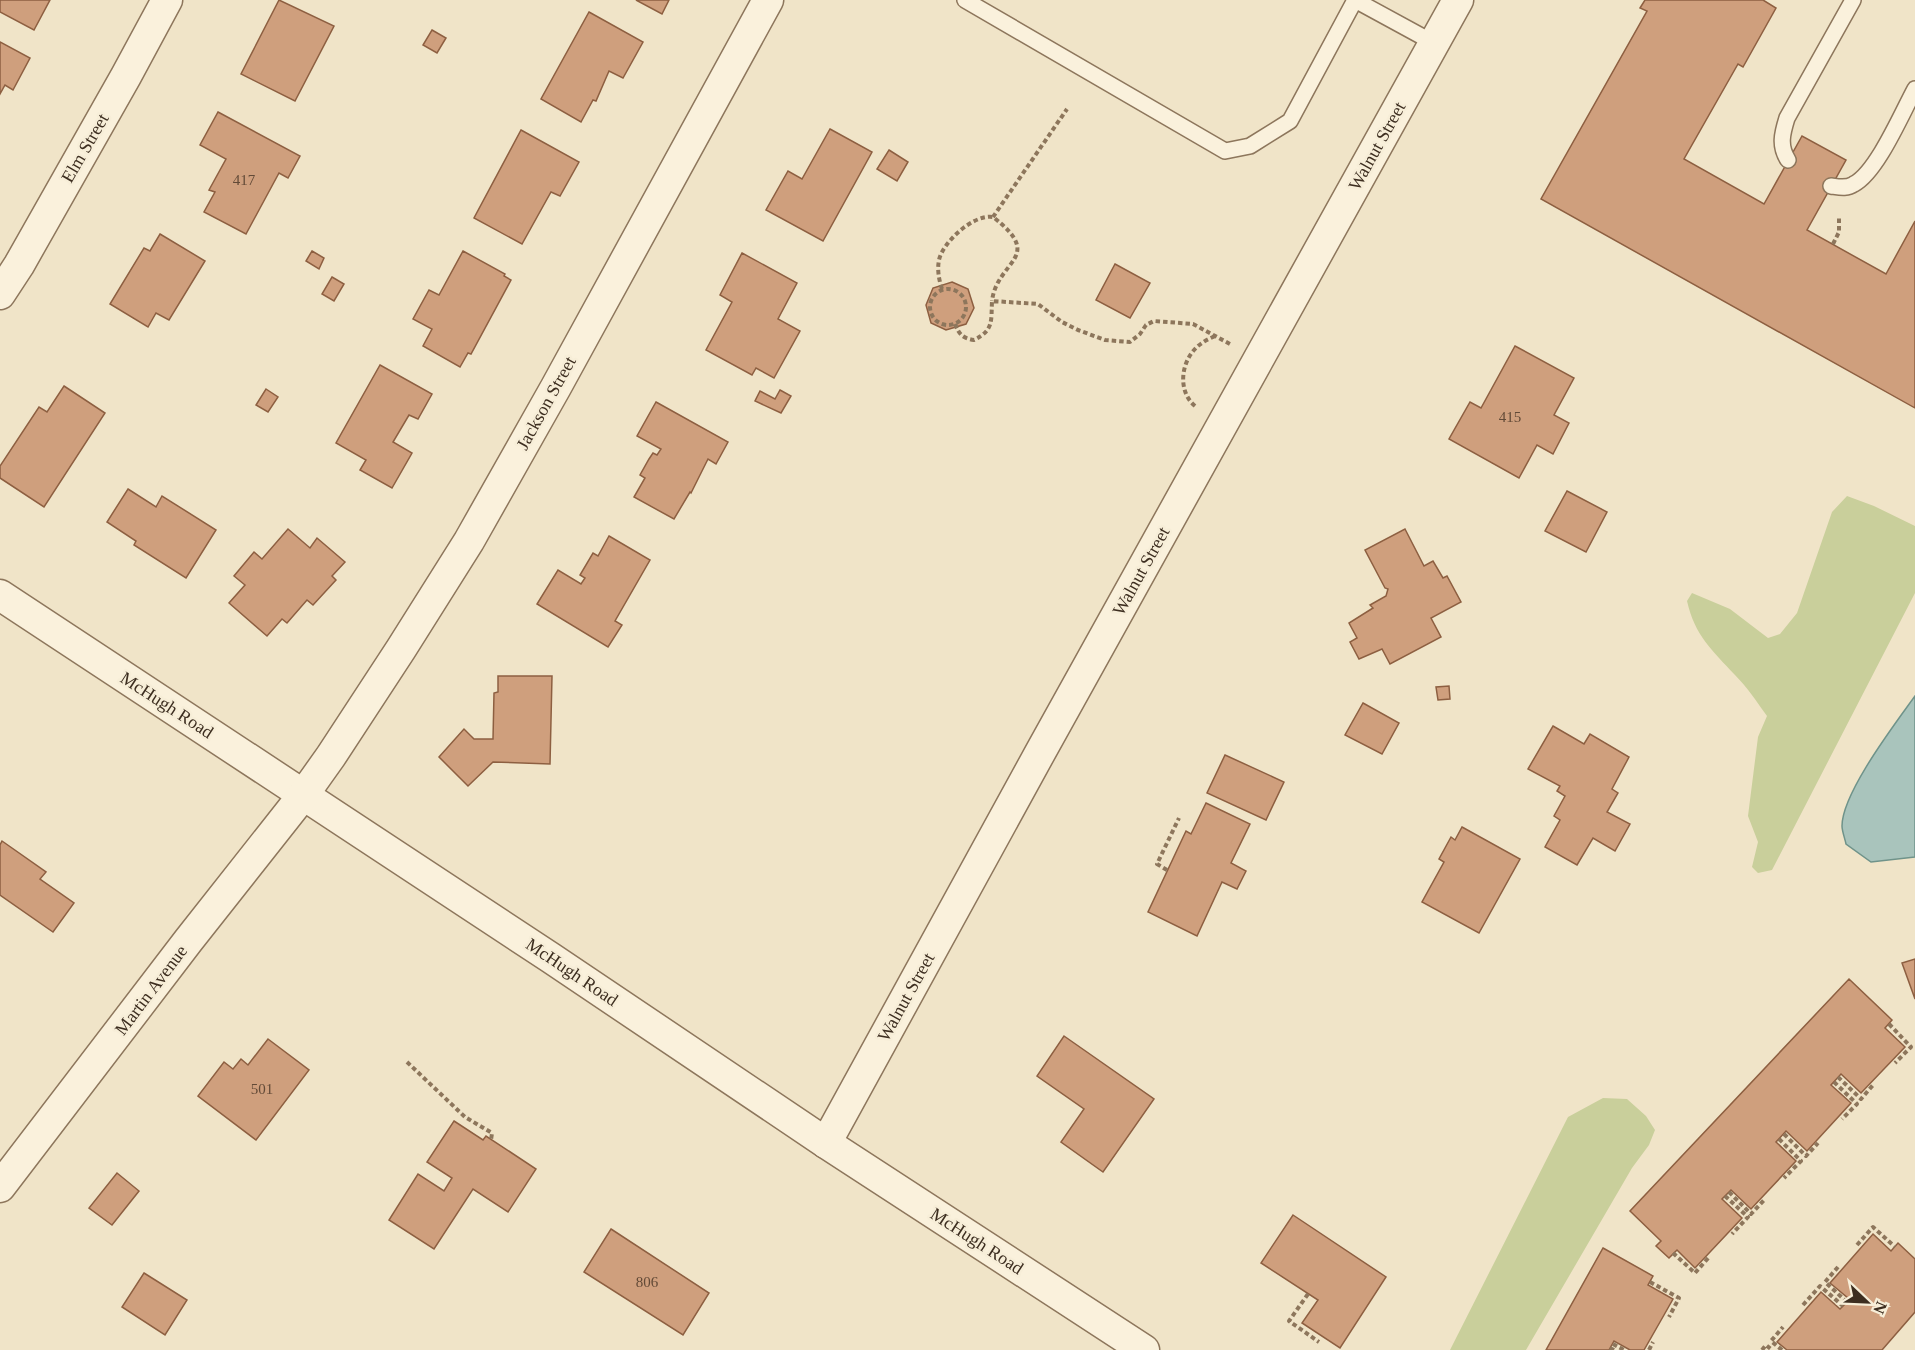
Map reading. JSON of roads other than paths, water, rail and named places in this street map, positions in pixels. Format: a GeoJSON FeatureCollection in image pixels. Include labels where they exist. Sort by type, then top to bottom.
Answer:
{"type":"FeatureCollection","features":[{"type":"Feature","properties":{"kind":"street","name":"Elm Street"},"geometry":{"type":"LineString","coordinates":[[0,294],[19,265],[126,76],[166,0]]}},
{"type":"Feature","properties":{"kind":"street","name":"Jackson Street"},"geometry":{"type":"LineString","coordinates":[[304,794],[332,756],[469,541],[768,0]]}},
{"type":"Feature","properties":{"kind":"street","name":"Walnut Street"},"geometry":{"type":"LineString","coordinates":[[826,1143],[1458,0]]}},
{"type":"Feature","properties":{"kind":"street","name":"McHugh Road"},"geometry":{"type":"LineString","coordinates":[[0,595],[551,957],[826,1143],[1144,1350]]}},
{"type":"Feature","properties":{"kind":"street","name":"Martin Avenue"},"geometry":{"type":"LineString","coordinates":[[0,1187],[188,941],[304,794]]}},
{"type":"Feature","properties":{"kind":"lane"},"geometry":{"type":"LineString","coordinates":[[966,0],[1225,152],[1250,146],[1290,121],[1355,0],[1434,43]]}},
{"type":"Feature","properties":{"kind":"lane"},"geometry":{"type":"LineString","coordinates":[[1788,160],[1783,152],[1782,136],[1787,118],[1853,0]]}},
{"type":"Feature","properties":{"kind":"lane"},"geometry":{"type":"LineString","coordinates":[[1831,186],[1847,188],[1856,184],[1869,171],[1915,89]]}},
{"type":"Feature","properties":{"kind":"water"},"geometry":{"type":"Polygon","coordinates":[[[1915,696],[1915,857],[1871,862],[1846,844],[1842,826],[1844,812],[1871,759],[1915,696]]]}}]}
